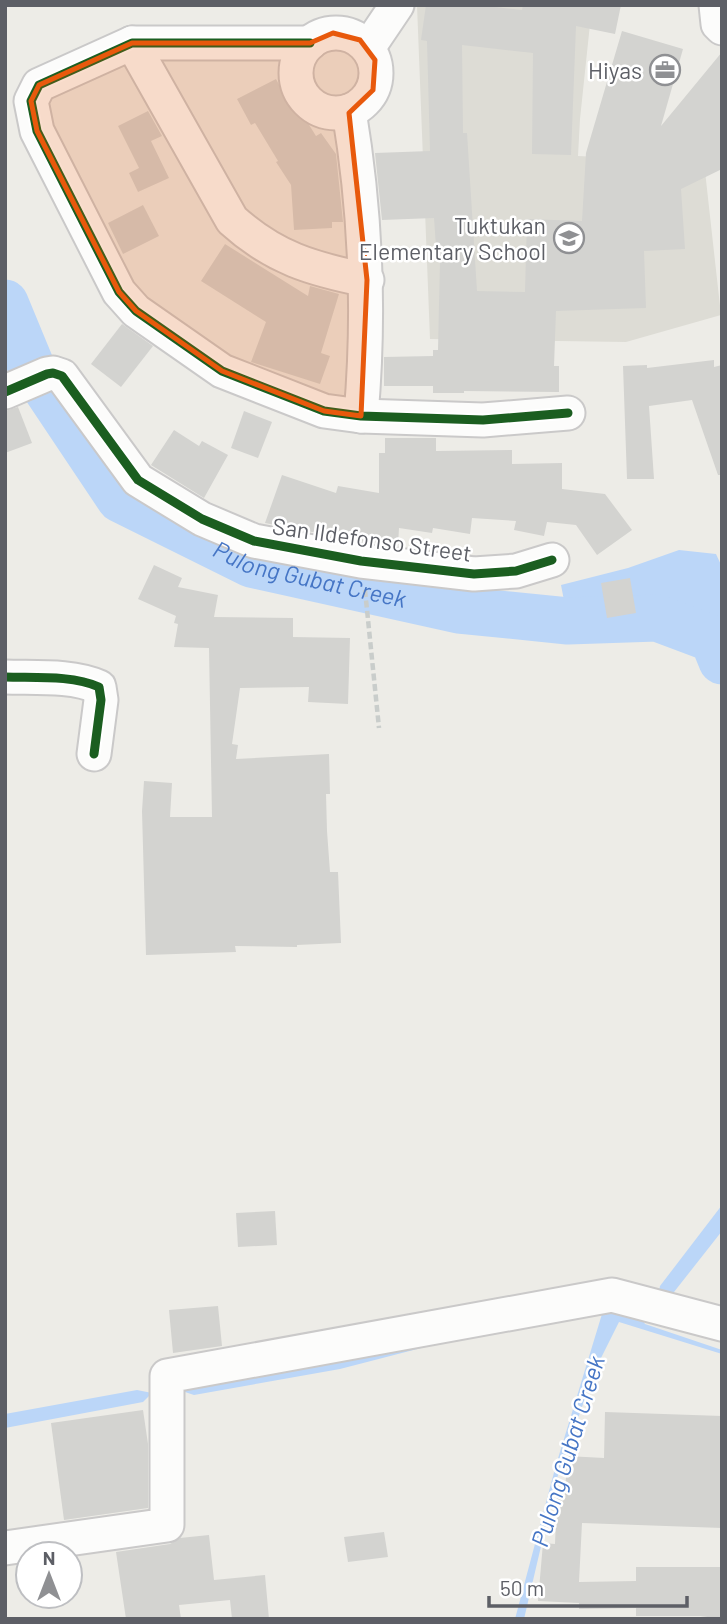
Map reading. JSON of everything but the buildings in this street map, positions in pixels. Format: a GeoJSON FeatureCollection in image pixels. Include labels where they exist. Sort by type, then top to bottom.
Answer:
{"type":"FeatureCollection","features":[{"type":"Feature","properties":{"kind":"street"},"geometry":{"type":"LineString","coordinates":[[368,48],[397,5]]}},
{"type":"Feature","properties":{"kind":"street"},"geometry":{"type":"LineString","coordinates":[[716,5],[718,24],[722,28]]}},
{"type":"Feature","properties":{"kind":"street"},"geometry":{"type":"LineString","coordinates":[[333,33],[347,34],[368,48],[377,74],[373,90],[366,101],[349,111],[326,112],[312,105],[302,95],[296,76],[298,62],[310,43],[333,33]]}},
{"type":"Feature","properties":{"kind":"street"},"geometry":{"type":"LineString","coordinates":[[310,43],[132,43],[39,85],[31,101],[37,131],[119,292],[136,311],[222,370],[324,411],[360,416],[483,420],[568,413]]}},
{"type":"Feature","properties":{"kind":"street"},"geometry":{"type":"LineString","coordinates":[[132,43],[232,220],[252,238],[276,253],[333,273],[367,280]]}},
{"type":"Feature","properties":{"kind":"street"},"geometry":{"type":"LineString","coordinates":[[349,111],[367,280],[366,351],[360,416]]}},
{"type":"Feature","properties":{"kind":"street","name":"San Ildefonso Street"},"geometry":{"type":"LineString","coordinates":[[26,383],[52,373],[62,376],[138,480],[202,519],[254,541],[361,561],[474,574],[516,571],[552,560]]}},
{"type":"Feature","properties":{"kind":"street"},"geometry":{"type":"LineString","coordinates":[[5,677],[89,682],[99,687],[101,700],[94,754]]}},
{"type":"Feature","properties":{"kind":"street"},"geometry":{"type":"LineString","coordinates":[[5,1548],[167,1525],[167,1376],[612,1296],[722,1324]]}},
{"type":"Feature","properties":{"kind":"path"},"geometry":{"type":"LineString","coordinates":[[364,582],[379,728]]}},
{"type":"Feature","properties":{"kind":"highlighted area"},"geometry":{"type":"Polygon","coordinates":[[[333,33],[360,40],[375,60],[373,90],[349,113],[367,280],[361,416],[324,411],[222,371],[136,311],[119,292],[37,131],[31,101],[39,85],[132,43],[310,43],[333,33]]]}},
{"type":"Feature","properties":{"kind":"shaded area","name":"Tuktukan Elementary School"},"geometry":{"type":"Polygon","coordinates":[[[417,5],[592,5],[578,156],[704,162],[721,315],[626,342],[430,339],[417,5]]]}},
{"type":"Feature","properties":{"kind":"water"},"geometry":{"type":"Polygon","coordinates":[[[679,550],[716,554],[722,567],[722,686],[696,623],[640,596],[574,622],[568,621],[561,585],[628,568],[679,550]]]}},
{"type":"Feature","properties":{"kind":"water"},"geometry":{"type":"Polygon","coordinates":[[[722,1205],[722,1231],[674,1292],[658,1297],[660,1286],[722,1205]]]}},
{"type":"Feature","properties":{"kind":"water"},"geometry":{"type":"Polygon","coordinates":[[[610,1310],[631,1318],[641,1317],[645,1324],[722,1350],[722,1354],[619,1322],[595,1370],[557,1478],[524,1619],[515,1619],[556,1465],[602,1314],[533,1319],[340,1369],[194,1395],[182,1391],[190,1381],[341,1354],[524,1316],[610,1310]]]}},
{"type":"Feature","properties":{"kind":"water"},"geometry":{"type":"Polygon","coordinates":[[[137,1390],[152,1393],[143,1402],[5,1428],[5,1414],[137,1390]]]}},
{"type":"Feature","properties":{"kind":"waterway","name":"Pulong Gubat Creek"},"geometry":{"type":"LineString","coordinates":[[5,303],[31,366],[120,499],[251,564],[459,610],[568,621],[657,618],[713,639],[722,661]]}},
{"type":"Feature","properties":{"kind":"cycle path"},"geometry":{"type":"LineString","coordinates":[[310,43],[132,43],[39,85],[31,101],[37,131],[119,292],[136,311],[222,371],[324,411],[361,416],[483,420],[568,413]]}},
{"type":"Feature","properties":{"kind":"cycle path"},"geometry":{"type":"LineString","coordinates":[[5,392],[47,374],[62,376],[138,480],[202,519],[254,541],[361,561],[474,574],[516,571],[552,560]]}},
{"type":"Feature","properties":{"kind":"cycle path"},"geometry":{"type":"LineString","coordinates":[[5,677],[65,679],[99,687],[101,700],[94,754]]}},
{"type":"Feature","properties":{"kind":"place","name":"Hiyas"},"geometry":{"type":"Point","coordinates":[665,70]}},
{"type":"Feature","properties":{"kind":"place","name":"Tuktukan Elementary School"},"geometry":{"type":"Point","coordinates":[569,238]}}]}
